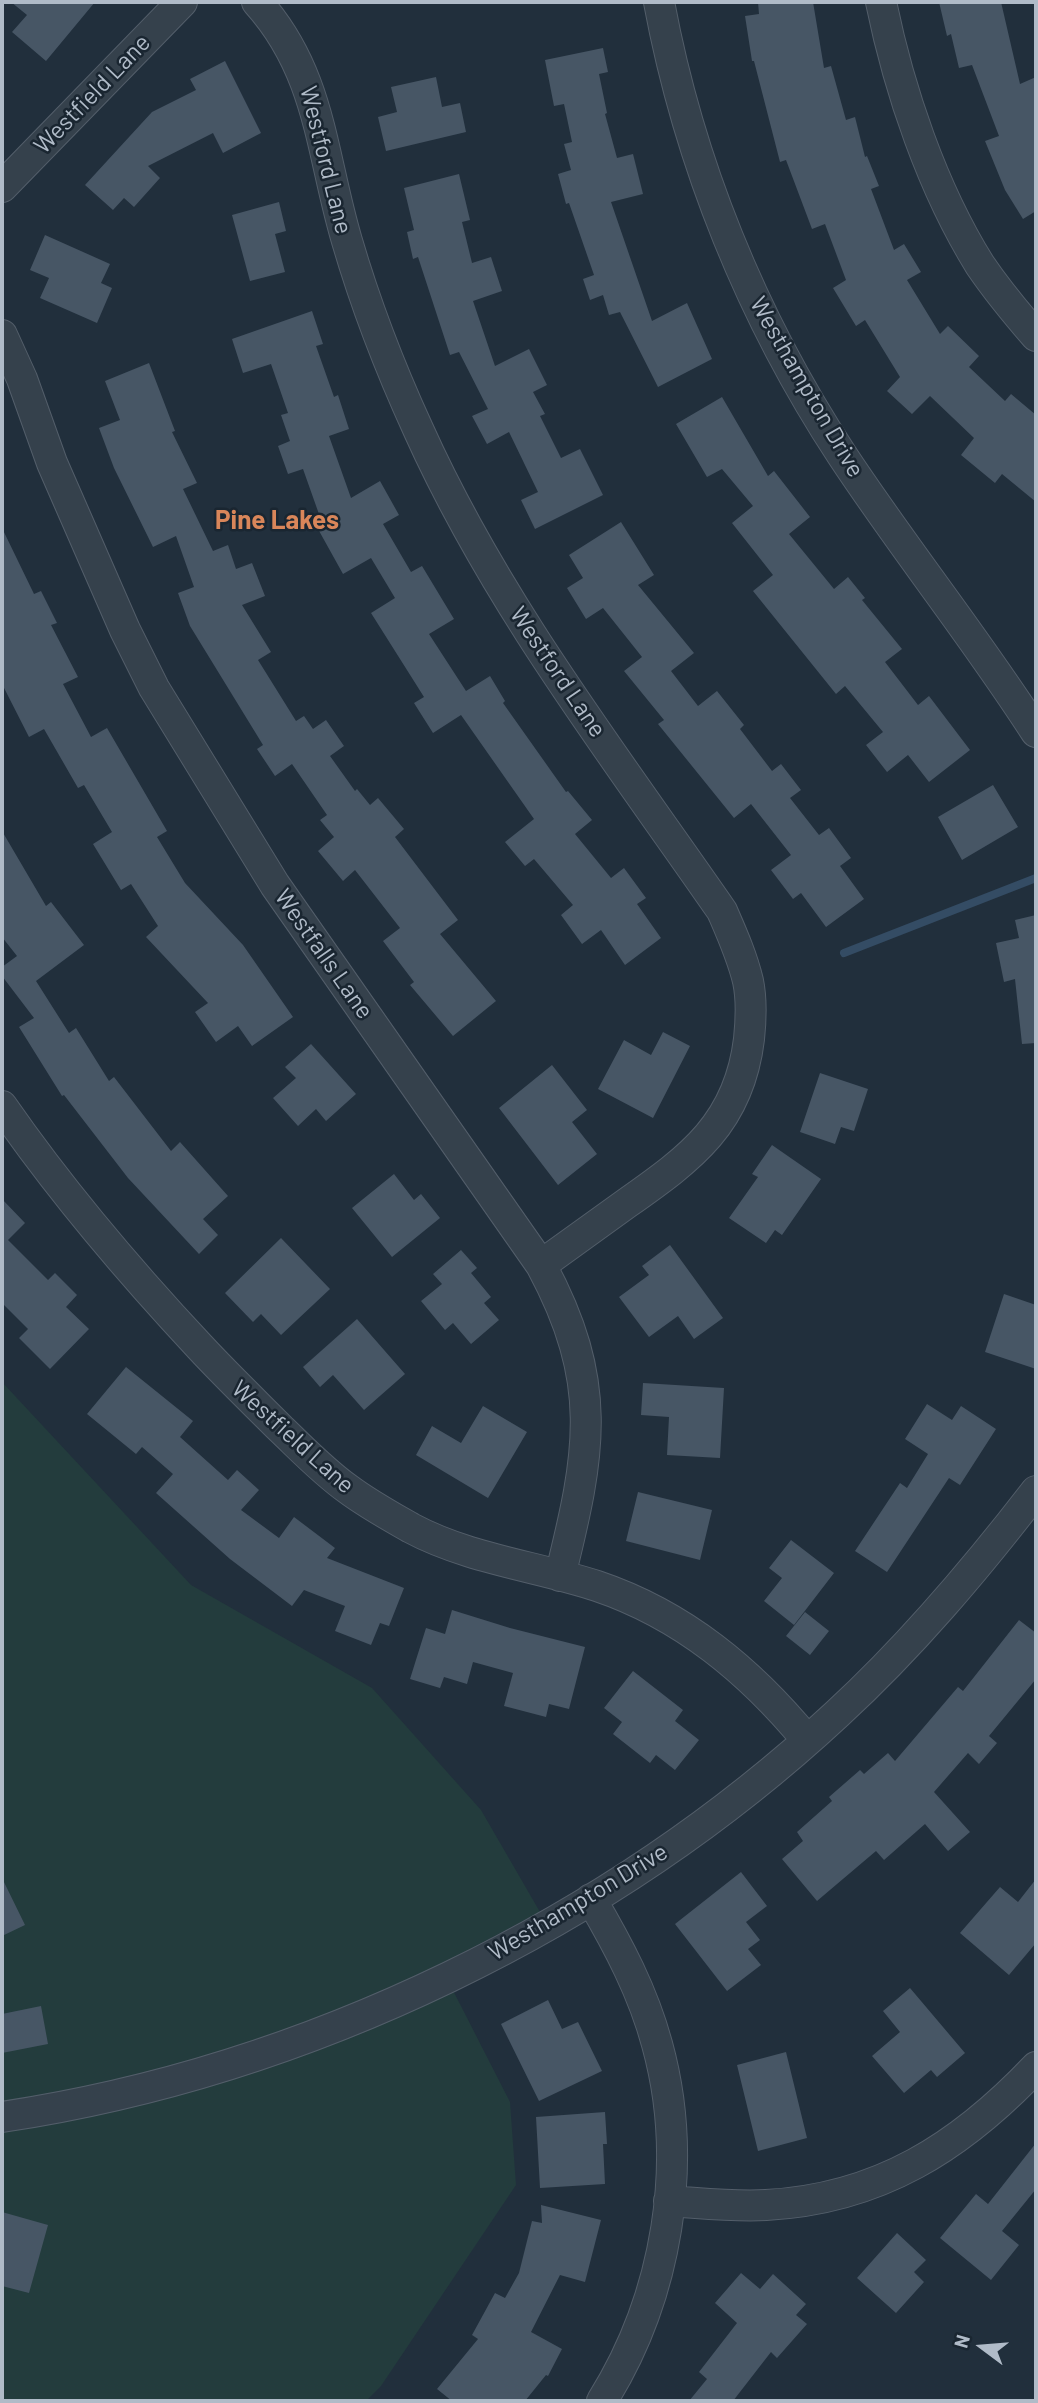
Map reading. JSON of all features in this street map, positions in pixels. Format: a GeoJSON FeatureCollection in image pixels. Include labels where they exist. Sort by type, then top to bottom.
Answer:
{"type":"FeatureCollection","features":[{"type":"Feature","properties":{"kind":"street","name":"Westfield Lane"},"geometry":{"type":"LineString","coordinates":[[2,187],[182,2]]}},
{"type":"Feature","properties":{"kind":"street","name":"Westford Lane"},"geometry":{"type":"LineString","coordinates":[[257,2],[289,42],[302,69],[312,98],[346,239],[370,313],[444,487],[544,656],[722,911],[740,953],[749,984],[751,1018],[741,1081],[725,1112],[704,1141],[681,1164],[541,1265]]}},
{"type":"Feature","properties":{"kind":"street","name":"Westhampton Drive"},"geometry":{"type":"LineString","coordinates":[[659,2],[692,139],[715,206],[765,319],[841,453],[1036,732]]}},
{"type":"Feature","properties":{"kind":"street"},"geometry":{"type":"LineString","coordinates":[[881,2],[908,103],[935,177],[980,264],[999,292],[1036,336]]}},
{"type":"Feature","properties":{"kind":"street","name":"Westfalls Lane"},"geometry":{"type":"LineString","coordinates":[[2,335],[22,379],[51,463],[125,630],[154,688],[275,885],[541,1265],[559,1300],[569,1324],[584,1389],[587,1428],[579,1500],[560,1576]]}},
{"type":"Feature","properties":{"kind":"street","name":"Westfield Lane"},"geometry":{"type":"LineString","coordinates":[[2,1106],[89,1221],[157,1301],[228,1378],[320,1467],[379,1510],[440,1542],[598,1586],[634,1601],[709,1644],[756,1684],[807,1740]]}},
{"type":"Feature","properties":{"kind":"street","name":"Westhampton Drive"},"geometry":{"type":"LineString","coordinates":[[2,2117],[88,2101],[184,2078],[329,2031],[462,1970],[591,1899],[713,1815],[807,1740],[889,1664],[954,1593],[1036,1491]]}},
{"type":"Feature","properties":{"kind":"street"},"geometry":{"type":"LineString","coordinates":[[591,1899],[633,1978],[657,2044],[667,2090],[671,2130],[669,2201],[656,2273],[629,2355],[602,2401]]}},
{"type":"Feature","properties":{"kind":"street"},"geometry":{"type":"LineString","coordinates":[[669,2201],[765,2205],[811,2201],[856,2190],[916,2163],[962,2134],[987,2116],[1036,2067]]}},
{"type":"Feature","properties":{"kind":"green space"},"geometry":{"type":"Polygon","coordinates":[[[2,1382],[191,1585],[372,1688],[481,1810],[540,1912],[440,1965],[510,2102],[516,2185],[381,2386],[366,2401],[2,2401],[2,1382]]]}},
{"type":"Feature","properties":{"kind":"building"},"geometry":{"type":"Polygon","coordinates":[[[11,2],[95,2],[46,61],[12,32],[27,15],[11,2]]]}},
{"type":"Feature","properties":{"kind":"building"},"geometry":{"type":"Polygon","coordinates":[[[758,2],[813,2],[824,68],[831,66],[846,120],[855,117],[865,157],[867,156],[879,186],[871,189],[894,250],[904,244],[921,272],[907,280],[940,334],[948,326],[979,356],[969,367],[1005,401],[1011,394],[1036,415],[1036,502],[1002,474],[995,483],[961,455],[974,438],[930,396],[912,414],[887,391],[900,377],[865,320],[856,326],[833,288],[846,280],[825,224],[812,229],[786,160],[780,162],[752,61],[745,16],[759,14],[758,2]]]}},
{"type":"Feature","properties":{"kind":"building"},"geometry":{"type":"Polygon","coordinates":[[[939,2],[1001,2],[1020,84],[1036,77],[1036,211],[1023,219],[1005,190],[985,141],[999,136],[972,65],[959,68],[951,34],[947,36],[939,2]]]}},
{"type":"Feature","properties":{"kind":"building"},"geometry":{"type":"Polygon","coordinates":[[[603,48],[608,72],[599,74],[607,113],[605,114],[617,158],[633,154],[643,194],[611,202],[652,321],[687,303],[712,359],[658,387],[620,312],[609,315],[603,295],[590,300],[583,279],[594,275],[569,203],[566,204],[558,174],[571,170],[564,144],[572,142],[564,104],[554,106],[545,60],[603,48]]]}},
{"type":"Feature","properties":{"kind":"building"},"geometry":{"type":"Polygon","coordinates":[[[225,61],[261,133],[223,153],[213,133],[148,166],[160,178],[134,207],[124,198],[113,210],[85,185],[152,112],[196,90],[190,79],[225,61]]]}},
{"type":"Feature","properties":{"kind":"building"},"geometry":{"type":"Polygon","coordinates":[[[436,77],[442,107],[460,103],[466,132],[386,151],[378,117],[397,112],[391,87],[436,77]]]}},
{"type":"Feature","properties":{"kind":"building"},"geometry":{"type":"Polygon","coordinates":[[[459,174],[470,220],[462,222],[472,263],[491,257],[502,291],[473,301],[495,366],[529,349],[547,385],[533,392],[545,414],[540,416],[561,458],[580,449],[603,495],[535,529],[521,500],[538,492],[509,432],[487,444],[472,416],[488,409],[459,352],[450,355],[418,257],[413,259],[407,232],[414,230],[404,188],[459,174]]]}},
{"type":"Feature","properties":{"kind":"building"},"geometry":{"type":"Polygon","coordinates":[[[279,202],[286,231],[275,234],[285,272],[250,281],[232,215],[279,202]]]}},
{"type":"Feature","properties":{"kind":"building"},"geometry":{"type":"Polygon","coordinates":[[[45,235],[110,264],[101,283],[112,288],[97,323],[40,298],[49,278],[30,270],[45,235]]]}},
{"type":"Feature","properties":{"kind":"building"},"geometry":{"type":"Polygon","coordinates":[[[312,311],[323,344],[316,346],[334,397],[338,395],[349,429],[329,436],[351,498],[380,481],[399,515],[383,524],[411,572],[422,566],[454,619],[429,634],[466,691],[490,676],[505,701],[503,703],[566,792],[568,791],[592,820],[575,834],[611,878],[624,868],[646,898],[637,904],[661,938],[625,965],[601,930],[582,944],[561,915],[573,905],[534,859],[525,866],[505,842],[534,819],[461,715],[433,733],[414,703],[424,697],[371,613],[395,598],[371,558],[343,574],[313,520],[320,517],[303,469],[288,474],[278,446],[290,441],[281,415],[288,413],[271,364],[243,373],[232,339],[312,311]]]}},
{"type":"Feature","properties":{"kind":"building"},"geometry":{"type":"Polygon","coordinates":[[[149,363],[175,431],[172,432],[197,483],[183,489],[213,551],[228,545],[236,569],[252,563],[265,596],[242,605],[271,652],[258,660],[296,721],[304,716],[313,729],[326,720],[344,746],[330,756],[355,791],[357,789],[370,805],[378,798],[404,829],[395,837],[458,920],[440,934],[496,1001],[453,1036],[410,985],[414,982],[383,941],[400,928],[355,870],[343,881],[318,851],[334,837],[320,820],[327,815],[292,764],[275,776],[257,749],[263,745],[190,626],[178,593],[194,587],[176,536],[153,547],[114,468],[99,428],[120,420],[105,381],[149,363]]]}},
{"type":"Feature","properties":{"kind":"building"},"geometry":{"type":"Polygon","coordinates":[[[722,397],[768,476],[774,471],[810,517],[789,534],[834,589],[848,577],[865,598],[862,600],[902,649],[885,662],[918,705],[929,696],[970,750],[929,782],[908,755],[887,772],[866,745],[883,732],[845,686],[836,694],[753,591],[773,575],[732,523],[753,506],[722,469],[707,477],[676,424],[722,397]]]}},
{"type":"Feature","properties":{"kind":"building"},"geometry":{"type":"Polygon","coordinates":[[[621,522],[654,575],[638,585],[694,653],[671,671],[698,706],[717,691],[744,725],[740,729],[772,771],[781,764],[801,790],[790,798],[819,835],[829,828],[851,858],[840,866],[864,899],[826,927],[801,893],[793,899],[771,870],[791,855],[751,804],[734,818],[658,724],[664,720],[624,671],[642,657],[603,608],[586,619],[567,588],[583,578],[569,555],[621,522]]]}},
{"type":"Feature","properties":{"kind":"building"},"geometry":{"type":"Polygon","coordinates":[[[2,528],[34,594],[41,591],[57,623],[51,625],[78,677],[63,684],[91,737],[107,728],[167,831],[157,837],[185,883],[243,945],[293,1017],[252,1046],[238,1026],[216,1042],[195,1012],[208,1003],[146,937],[158,926],[131,884],[121,890],[93,844],[112,832],[84,785],[78,788],[44,729],[29,737],[2,684],[2,528]]]}},
{"type":"Feature","properties":{"kind":"building"},"geometry":{"type":"Polygon","coordinates":[[[993,785],[1018,827],[962,860],[938,817],[993,785]]]}},
{"type":"Feature","properties":{"kind":"building"},"geometry":{"type":"Polygon","coordinates":[[[2,831],[46,906],[51,902],[84,945],[36,981],[69,1033],[76,1028],[109,1081],[114,1077],[171,1151],[180,1142],[228,1196],[203,1219],[218,1235],[199,1254],[128,1178],[64,1095],[62,1096],[19,1027],[34,1018],[2,976],[2,967],[17,956],[2,937],[2,831]]]}},
{"type":"Feature","properties":{"kind":"building"},"geometry":{"type":"Polygon","coordinates":[[[1036,915],[1036,1043],[1022,1044],[1015,979],[1004,982],[996,943],[1019,938],[1015,920],[1036,915]]]}},
{"type":"Feature","properties":{"kind":"building"},"geometry":{"type":"Polygon","coordinates":[[[663,1032],[690,1046],[653,1118],[598,1089],[624,1040],[651,1055],[663,1032]]]}},
{"type":"Feature","properties":{"kind":"building"},"geometry":{"type":"Polygon","coordinates":[[[311,1044],[356,1094],[326,1121],[316,1109],[298,1126],[273,1098],[296,1078],[285,1067],[311,1044]]]}},
{"type":"Feature","properties":{"kind":"building"},"geometry":{"type":"Polygon","coordinates":[[[552,1065],[587,1110],[572,1122],[597,1154],[558,1185],[499,1108],[552,1065]]]}},
{"type":"Feature","properties":{"kind":"building"},"geometry":{"type":"Polygon","coordinates":[[[820,1073],[868,1089],[854,1131],[841,1127],[835,1144],[800,1132],[820,1073]]]}},
{"type":"Feature","properties":{"kind":"building"},"geometry":{"type":"Polygon","coordinates":[[[772,1145],[821,1179],[782,1235],[775,1230],[766,1243],[729,1218],[758,1177],[752,1174],[772,1145]]]}},
{"type":"Feature","properties":{"kind":"building"},"geometry":{"type":"Polygon","coordinates":[[[394,1174],[414,1200],[421,1194],[440,1218],[392,1257],[352,1208],[394,1174]]]}},
{"type":"Feature","properties":{"kind":"building"},"geometry":{"type":"Polygon","coordinates":[[[2,1199],[25,1223],[8,1240],[48,1280],[55,1273],[77,1295],[66,1307],[89,1329],[50,1369],[19,1338],[28,1329],[2,1303],[2,1199]]]}},
{"type":"Feature","properties":{"kind":"building"},"geometry":{"type":"Polygon","coordinates":[[[281,1238],[330,1289],[281,1335],[261,1314],[253,1322],[225,1293],[281,1238]]]}},
{"type":"Feature","properties":{"kind":"building"},"geometry":{"type":"Polygon","coordinates":[[[670,1245],[723,1318],[694,1339],[678,1316],[649,1337],[619,1297],[649,1275],[642,1266],[670,1245]]]}},
{"type":"Feature","properties":{"kind":"building"},"geometry":{"type":"Polygon","coordinates":[[[461,1250],[477,1268],[471,1273],[491,1297],[484,1303],[499,1320],[471,1344],[453,1323],[445,1330],[421,1301],[442,1284],[433,1274],[461,1250]]]}},
{"type":"Feature","properties":{"kind":"building"},"geometry":{"type":"Polygon","coordinates":[[[1004,1294],[1036,1305],[1036,1369],[985,1352],[1004,1294]]]}},
{"type":"Feature","properties":{"kind":"building"},"geometry":{"type":"Polygon","coordinates":[[[357,1319],[405,1374],[364,1410],[333,1375],[320,1387],[303,1367],[357,1319]]]}},
{"type":"Feature","properties":{"kind":"building"},"geometry":{"type":"Polygon","coordinates":[[[126,1367],[193,1421],[180,1437],[228,1480],[237,1470],[259,1490],[241,1510],[279,1538],[294,1517],[335,1548],[327,1558],[404,1588],[389,1626],[380,1623],[371,1645],[335,1631],[345,1606],[304,1590],[292,1606],[230,1559],[156,1493],[173,1474],[142,1447],[136,1454],[87,1414],[126,1367]]]}},
{"type":"Feature","properties":{"kind":"building"},"geometry":{"type":"Polygon","coordinates":[[[643,1383],[724,1388],[720,1458],[667,1455],[669,1417],[641,1415],[643,1383]]]}},
{"type":"Feature","properties":{"kind":"building"},"geometry":{"type":"Polygon","coordinates":[[[927,1404],[952,1420],[961,1406],[996,1429],[960,1485],[949,1478],[887,1572],[855,1551],[900,1483],[907,1488],[928,1454],[905,1439],[927,1404]]]}},
{"type":"Feature","properties":{"kind":"building"},"geometry":{"type":"Polygon","coordinates":[[[483,1406],[527,1432],[488,1498],[416,1455],[432,1426],[461,1443],[483,1406]]]}},
{"type":"Feature","properties":{"kind":"building"},"geometry":{"type":"Polygon","coordinates":[[[638,1492],[712,1510],[700,1560],[626,1541],[638,1492]]]}},
{"type":"Feature","properties":{"kind":"building"},"geometry":{"type":"Polygon","coordinates":[[[791,1540],[834,1573],[794,1625],[764,1601],[782,1578],[769,1568],[791,1540]]]}},
{"type":"Feature","properties":{"kind":"building"},"geometry":{"type":"Polygon","coordinates":[[[452,1610],[585,1647],[569,1709],[549,1704],[546,1717],[504,1706],[513,1673],[473,1662],[467,1684],[444,1677],[440,1688],[410,1679],[426,1628],[445,1634],[452,1610]]]}},
{"type":"Feature","properties":{"kind":"building"},"geometry":{"type":"Polygon","coordinates":[[[805,1612],[829,1631],[810,1655],[786,1636],[805,1612]]]}},
{"type":"Feature","properties":{"kind":"building"},"geometry":{"type":"Polygon","coordinates":[[[1019,1620],[1036,1633],[1036,1679],[989,1736],[997,1743],[979,1764],[968,1753],[934,1792],[970,1832],[948,1851],[925,1824],[884,1860],[876,1851],[817,1901],[782,1859],[803,1841],[797,1832],[832,1801],[829,1797],[860,1770],[864,1774],[888,1753],[895,1761],[958,1687],[963,1691],[1019,1620]]]}},
{"type":"Feature","properties":{"kind":"building"},"geometry":{"type":"Polygon","coordinates":[[[633,1671],[683,1710],[675,1721],[699,1740],[675,1770],[656,1755],[650,1763],[613,1734],[622,1722],[604,1708],[633,1671]]]}},
{"type":"Feature","properties":{"kind":"building"},"geometry":{"type":"Polygon","coordinates":[[[741,1872],[767,1906],[746,1922],[760,1940],[748,1949],[761,1965],[727,1991],[675,1924],[741,1872]]]}},
{"type":"Feature","properties":{"kind":"building"},"geometry":{"type":"Polygon","coordinates":[[[2,1878],[25,1925],[2,1936],[2,1878]]]}},
{"type":"Feature","properties":{"kind":"building"},"geometry":{"type":"Polygon","coordinates":[[[1036,1879],[1036,1943],[1009,1975],[960,1933],[1000,1887],[1018,1902],[1036,1879]]]}},
{"type":"Feature","properties":{"kind":"building"},"geometry":{"type":"Polygon","coordinates":[[[910,1988],[965,2053],[937,2077],[931,2070],[904,2093],[872,2056],[900,2032],[883,2011],[910,1988]]]}},
{"type":"Feature","properties":{"kind":"building"},"geometry":{"type":"Polygon","coordinates":[[[548,2000],[562,2029],[578,2022],[602,2071],[539,2101],[501,2024],[548,2000]]]}},
{"type":"Feature","properties":{"kind":"building"},"geometry":{"type":"Polygon","coordinates":[[[41,2006],[48,2044],[2,2053],[2,2014],[41,2006]]]}},
{"type":"Feature","properties":{"kind":"building"},"geometry":{"type":"Polygon","coordinates":[[[786,2052],[807,2138],[758,2151],[737,2065],[786,2052]]]}},
{"type":"Feature","properties":{"kind":"building"},"geometry":{"type":"Polygon","coordinates":[[[605,2112],[605,2184],[540,2188],[536,2117],[605,2112]]]}},
{"type":"Feature","properties":{"kind":"building"},"geometry":{"type":"Polygon","coordinates":[[[1036,2143],[1036,2189],[1002,2231],[1019,2245],[991,2280],[940,2238],[976,2194],[988,2204],[1036,2143]]]}},
{"type":"Feature","properties":{"kind":"building"},"geometry":{"type":"Polygon","coordinates":[[[541,2205],[601,2220],[585,2282],[560,2275],[531,2332],[562,2349],[548,2376],[546,2375],[525,2401],[452,2401],[437,2389],[478,2339],[472,2335],[495,2293],[505,2298],[519,2273],[532,2221],[542,2223],[541,2205]]]}},
{"type":"Feature","properties":{"kind":"building"},"geometry":{"type":"Polygon","coordinates":[[[2,2212],[48,2225],[29,2293],[2,2286],[2,2212]]]}},
{"type":"Feature","properties":{"kind":"building"},"geometry":{"type":"Polygon","coordinates":[[[897,2233],[926,2260],[914,2272],[924,2282],[896,2313],[857,2278],[897,2233]]]}},
{"type":"Feature","properties":{"kind":"building"},"geometry":{"type":"Polygon","coordinates":[[[741,2273],[760,2289],[773,2274],[806,2304],[796,2315],[807,2324],[777,2358],[771,2352],[733,2401],[689,2401],[707,2379],[699,2372],[737,2323],[715,2303],[741,2273]]]}},
{"type":"Feature","properties":{"kind":"waterway"},"geometry":{"type":"LineString","coordinates":[[844,953],[1036,878]]}},
{"type":"Feature","properties":{"kind":"district","name":"Pine Lakes"},"geometry":{"type":"Point","coordinates":[277,520]}}]}
